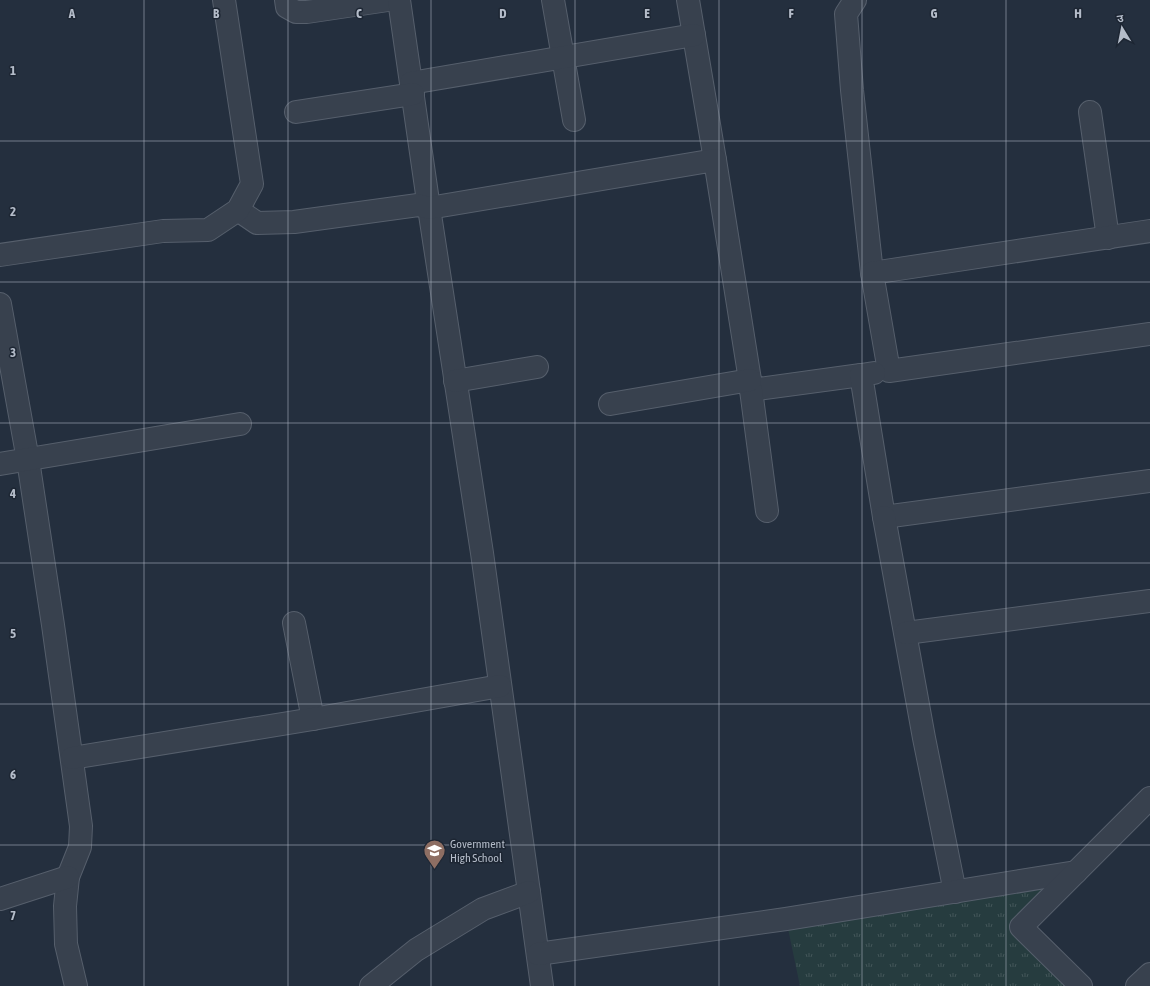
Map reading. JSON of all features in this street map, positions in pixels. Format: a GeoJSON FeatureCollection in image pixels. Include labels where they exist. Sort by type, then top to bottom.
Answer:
{"type":"FeatureCollection","features":[{"type":"Feature","properties":{"kind":"street"},"geometry":{"type":"LineString","coordinates":[[0,255],[163,231],[208,230],[238,210],[252,184],[224,0]]}},
{"type":"Feature","properties":{"kind":"street"},"geometry":{"type":"LineString","coordinates":[[286,0],[287,7],[296,12],[307,12],[388,0]]}},
{"type":"Feature","properties":{"kind":"street"},"geometry":{"type":"LineString","coordinates":[[399,0],[429,208],[482,553],[542,986]]}},
{"type":"Feature","properties":{"kind":"street"},"geometry":{"type":"LineString","coordinates":[[553,0],[574,120]]}},
{"type":"Feature","properties":{"kind":"street"},"geometry":{"type":"LineString","coordinates":[[688,0],[751,385],[767,511]]}},
{"type":"Feature","properties":{"kind":"street"},"geometry":{"type":"LineString","coordinates":[[855,0],[846,14],[852,90],[872,273],[889,371]]}},
{"type":"Feature","properties":{"kind":"street"},"geometry":{"type":"LineString","coordinates":[[296,112],[563,57],[694,35]]}},
{"type":"Feature","properties":{"kind":"street"},"geometry":{"type":"LineString","coordinates":[[1090,112],[1108,238]]}},
{"type":"Feature","properties":{"kind":"street"},"geometry":{"type":"LineString","coordinates":[[238,210],[257,223],[294,222],[418,205],[429,208],[715,160]]}},
{"type":"Feature","properties":{"kind":"street"},"geometry":{"type":"LineString","coordinates":[[872,273],[1150,232]]}},
{"type":"Feature","properties":{"kind":"street"},"geometry":{"type":"LineString","coordinates":[[0,304],[28,460],[81,826],[80,847],[68,877],[65,906],[66,944],[76,986]]}},
{"type":"Feature","properties":{"kind":"street"},"geometry":{"type":"LineString","coordinates":[[610,404],[751,385],[860,375],[1150,334]]}},
{"type":"Feature","properties":{"kind":"street"},"geometry":{"type":"LineString","coordinates":[[455,380],[537,367]]}},
{"type":"Feature","properties":{"kind":"street"},"geometry":{"type":"LineString","coordinates":[[860,375],[924,738],[955,892]]}},
{"type":"Feature","properties":{"kind":"street"},"geometry":{"type":"LineString","coordinates":[[0,464],[240,424]]}},
{"type":"Feature","properties":{"kind":"street"},"geometry":{"type":"LineString","coordinates":[[884,516],[1150,481]]}},
{"type":"Feature","properties":{"kind":"street"},"geometry":{"type":"LineString","coordinates":[[906,633],[1150,601]]}},
{"type":"Feature","properties":{"kind":"street"},"geometry":{"type":"LineString","coordinates":[[294,622],[313,719]]}},
{"type":"Feature","properties":{"kind":"street"},"geometry":{"type":"LineString","coordinates":[[72,758],[313,719],[500,686]]}},
{"type":"Feature","properties":{"kind":"street"},"geometry":{"type":"LineString","coordinates":[[1081,986],[1021,927],[1150,798]]}},
{"type":"Feature","properties":{"kind":"street"},"geometry":{"type":"LineString","coordinates":[[538,954],[786,919],[1076,872]]}},
{"type":"Feature","properties":{"kind":"street"},"geometry":{"type":"LineString","coordinates":[[0,899],[68,877]]}},
{"type":"Feature","properties":{"kind":"street"},"geometry":{"type":"LineString","coordinates":[[371,986],[416,950],[476,913],[529,892]]}},
{"type":"Feature","properties":{"kind":"street"},"geometry":{"type":"LineString","coordinates":[[1137,986],[1150,974]]}},
{"type":"Feature","properties":{"kind":"green space"},"geometry":{"type":"Polygon","coordinates":[[[1076,872],[1021,927],[1081,986],[800,986],[786,919],[1076,872]]]}},
{"type":"Feature","properties":{"kind":"place","name":"Government High School"},"geometry":{"type":"Point","coordinates":[434,870]}}]}
